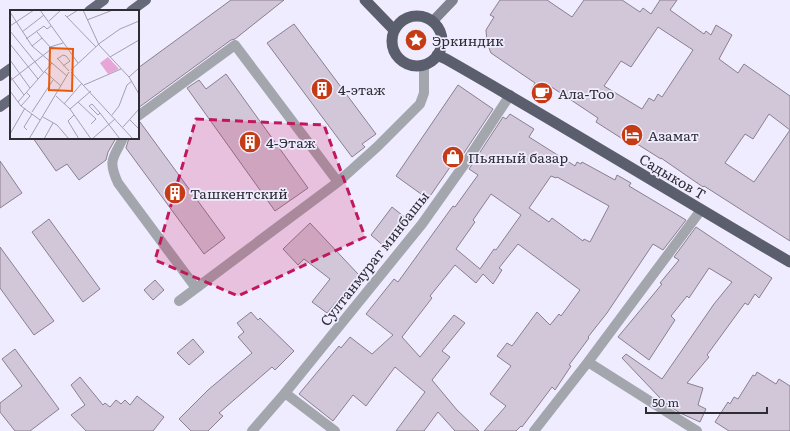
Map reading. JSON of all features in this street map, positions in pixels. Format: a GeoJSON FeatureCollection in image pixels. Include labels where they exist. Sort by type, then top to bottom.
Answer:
{"type":"FeatureCollection","features":[{"type":"Feature","properties":{"kind":"highway"},"geometry":{"type":"LineString","coordinates":[[365,0],[394,30]]}},
{"type":"Feature","properties":{"kind":"highway"},"geometry":{"type":"LineString","coordinates":[[412,16],[420,16],[433,21],[441,35],[440,49],[437,55],[424,65],[416,66],[401,60],[395,54],[392,46],[394,30],[398,24],[412,16]]}},
{"type":"Feature","properties":{"kind":"highway","name":"Садыков Т"},"geometry":{"type":"LineString","coordinates":[[437,55],[510,95],[790,262]]}},
{"type":"Feature","properties":{"kind":"main road"},"geometry":{"type":"LineString","coordinates":[[90,10],[104,0]]}},
{"type":"Feature","properties":{"kind":"main road"},"geometry":{"type":"LineString","coordinates":[[132,10],[146,0]]}},
{"type":"Feature","properties":{"kind":"main road"},"geometry":{"type":"LineString","coordinates":[[433,21],[453,0]]}},
{"type":"Feature","properties":{"kind":"main road"},"geometry":{"type":"LineString","coordinates":[[0,76],[10,69]]}},
{"type":"Feature","properties":{"kind":"main road"},"geometry":{"type":"LineString","coordinates":[[0,107],[10,100]]}},
{"type":"Feature","properties":{"kind":"street"},"geometry":{"type":"LineString","coordinates":[[139,115],[235,45],[338,182]]}},
{"type":"Feature","properties":{"kind":"street"},"geometry":{"type":"LineString","coordinates":[[179,301],[338,182],[377,148],[420,104],[424,93],[424,65]]}},
{"type":"Feature","properties":{"kind":"street","name":"Султанмурат минбашы"},"geometry":{"type":"LineString","coordinates":[[252,431],[285,393],[422,224],[466,162],[510,95]]}},
{"type":"Feature","properties":{"kind":"street"},"geometry":{"type":"LineString","coordinates":[[122,139],[113,158],[113,170],[118,183],[196,288]]}},
{"type":"Feature","properties":{"kind":"street"},"geometry":{"type":"LineString","coordinates":[[534,431],[588,362],[701,210]]}},
{"type":"Feature","properties":{"kind":"street"},"geometry":{"type":"LineString","coordinates":[[588,362],[697,431]]}},
{"type":"Feature","properties":{"kind":"street"},"geometry":{"type":"LineString","coordinates":[[285,393],[335,431]]}},
{"type":"Feature","properties":{"kind":"highlighted area"},"geometry":{"type":"Polygon","coordinates":[[[196,119],[324,125],[365,237],[238,296],[155,260],[196,119]]]}},
{"type":"Feature","properties":{"kind":"building"},"geometry":{"type":"Polygon","coordinates":[[[231,0],[284,0],[235,39],[231,40],[139,107],[139,67],[231,0]]]}},
{"type":"Feature","properties":{"kind":"building"},"geometry":{"type":"Polygon","coordinates":[[[500,0],[547,0],[572,17],[584,0],[622,0],[640,12],[643,8],[651,14],[660,0],[677,0],[670,10],[704,34],[706,31],[711,35],[716,25],[732,35],[719,59],[738,73],[744,64],[790,96],[790,130],[790,241],[704,186],[703,187],[661,158],[634,142],[632,145],[596,122],[598,118],[550,86],[544,96],[532,88],[535,83],[491,53],[487,43],[486,30],[494,17],[490,15],[500,0]],[[658,27],[631,67],[621,61],[604,86],[642,109],[649,98],[654,101],[658,94],[662,97],[693,50],[658,27]],[[769,114],[753,139],[745,134],[725,163],[754,182],[790,130],[769,114]]]}},
{"type":"Feature","properties":{"kind":"building","name":"4-этаж"},"geometry":{"type":"Polygon","coordinates":[[[294,24],[376,134],[362,144],[365,147],[352,157],[267,43],[294,24]]]}},
{"type":"Feature","properties":{"kind":"building","name":"4-Этаж"},"geometry":{"type":"Polygon","coordinates":[[[226,74],[308,188],[275,211],[187,88],[199,80],[206,89],[226,74]]]}},
{"type":"Feature","properties":{"kind":"building"},"geometry":{"type":"Polygon","coordinates":[[[458,85],[493,109],[458,162],[455,160],[428,199],[396,176],[458,85]]]}},
{"type":"Feature","properties":{"kind":"building"},"geometry":{"type":"Polygon","coordinates":[[[510,114],[534,129],[529,137],[575,166],[577,162],[581,164],[582,162],[615,180],[617,175],[631,183],[629,186],[686,220],[663,250],[653,244],[607,313],[569,365],[571,366],[555,390],[552,387],[522,427],[521,426],[516,431],[484,431],[506,406],[490,394],[511,366],[497,356],[507,343],[512,346],[537,312],[550,325],[559,314],[561,316],[580,290],[518,244],[499,268],[502,270],[493,284],[483,274],[476,283],[455,265],[430,296],[432,298],[402,337],[420,357],[454,315],[465,323],[442,351],[450,357],[432,380],[457,410],[479,431],[455,431],[438,412],[424,431],[396,431],[425,392],[395,367],[366,406],[353,395],[333,421],[299,394],[339,346],[341,348],[350,337],[372,354],[393,335],[366,314],[394,279],[398,282],[453,206],[455,207],[478,175],[469,169],[503,117],[506,119],[510,114]],[[551,176],[529,208],[549,222],[552,218],[583,241],[584,239],[590,242],[609,206],[557,177],[551,176]],[[491,194],[473,220],[475,222],[456,249],[480,269],[494,249],[496,250],[521,215],[491,194]]]}},
{"type":"Feature","properties":{"kind":"building","name":"Ташкентский"},"geometry":{"type":"Polygon","coordinates":[[[140,122],[225,238],[204,254],[126,148],[129,139],[139,139],[140,122]]]}},
{"type":"Feature","properties":{"kind":"building"},"geometry":{"type":"Polygon","coordinates":[[[34,139],[115,139],[108,152],[106,160],[79,180],[67,164],[56,171],[34,139]]]}},
{"type":"Feature","properties":{"kind":"building"},"geometry":{"type":"Polygon","coordinates":[[[0,161],[22,193],[0,208],[0,161]]]}},
{"type":"Feature","properties":{"kind":"building"},"geometry":{"type":"Polygon","coordinates":[[[392,207],[407,219],[385,247],[371,235],[392,207]]]}},
{"type":"Feature","properties":{"kind":"building"},"geometry":{"type":"Polygon","coordinates":[[[49,219],[100,289],[83,302],[32,232],[49,219]]]}},
{"type":"Feature","properties":{"kind":"building"},"geometry":{"type":"Polygon","coordinates":[[[310,223],[359,275],[327,313],[312,302],[330,279],[304,259],[298,265],[283,249],[310,223]]]}},
{"type":"Feature","properties":{"kind":"building"},"geometry":{"type":"Polygon","coordinates":[[[696,227],[772,278],[759,298],[755,294],[748,305],[745,303],[707,355],[709,357],[687,383],[703,388],[698,405],[706,409],[700,422],[680,413],[659,399],[660,398],[622,358],[626,354],[662,379],[714,304],[732,282],[709,268],[689,298],[687,296],[671,316],[675,320],[649,360],[618,337],[662,284],[660,283],[679,260],[674,257],[696,227]]]}},
{"type":"Feature","properties":{"kind":"building"},"geometry":{"type":"Polygon","coordinates":[[[0,247],[54,321],[34,335],[0,288],[0,247]]]}},
{"type":"Feature","properties":{"kind":"building"},"geometry":{"type":"Polygon","coordinates":[[[155,280],[164,290],[153,300],[144,290],[155,280]]]}},
{"type":"Feature","properties":{"kind":"building"},"geometry":{"type":"Polygon","coordinates":[[[251,312],[258,320],[260,318],[294,351],[275,370],[272,367],[219,413],[223,416],[208,431],[191,431],[179,419],[208,390],[252,353],[238,337],[244,332],[237,323],[251,312]]]}},
{"type":"Feature","properties":{"kind":"building"},"geometry":{"type":"Polygon","coordinates":[[[193,339],[204,352],[189,365],[177,353],[193,339]]]}},
{"type":"Feature","properties":{"kind":"building"},"geometry":{"type":"Polygon","coordinates":[[[15,349],[59,409],[30,431],[15,431],[0,412],[0,403],[22,386],[2,359],[15,349]]]}},
{"type":"Feature","properties":{"kind":"building"},"geometry":{"type":"Polygon","coordinates":[[[757,372],[776,384],[779,379],[790,386],[790,431],[729,431],[715,422],[728,402],[730,404],[734,397],[738,399],[753,375],[755,376],[757,372]]]}},
{"type":"Feature","properties":{"kind":"building"},"geometry":{"type":"Polygon","coordinates":[[[80,377],[103,405],[105,403],[110,407],[116,400],[121,404],[125,400],[130,405],[137,396],[164,417],[153,431],[86,431],[71,415],[85,405],[71,385],[80,377]]]}},
{"type":"Feature","properties":{"kind":"place","name":"Эркиндик"},"geometry":{"type":"Point","coordinates":[416,40]}},
{"type":"Feature","properties":{"kind":"place","name":"4-этаж"},"geometry":{"type":"Point","coordinates":[322,89]}},
{"type":"Feature","properties":{"kind":"place","name":"Ала-Тоо"},"geometry":{"type":"Point","coordinates":[542,93]}},
{"type":"Feature","properties":{"kind":"place","name":"Азамат"},"geometry":{"type":"Point","coordinates":[632,135]}},
{"type":"Feature","properties":{"kind":"place","name":"4-Этаж"},"geometry":{"type":"Point","coordinates":[250,142]}},
{"type":"Feature","properties":{"kind":"place","name":"Пьяный базар"},"geometry":{"type":"Point","coordinates":[453,157]}},
{"type":"Feature","properties":{"kind":"place","name":"Ташкентский"},"geometry":{"type":"Point","coordinates":[175,193]}}]}
